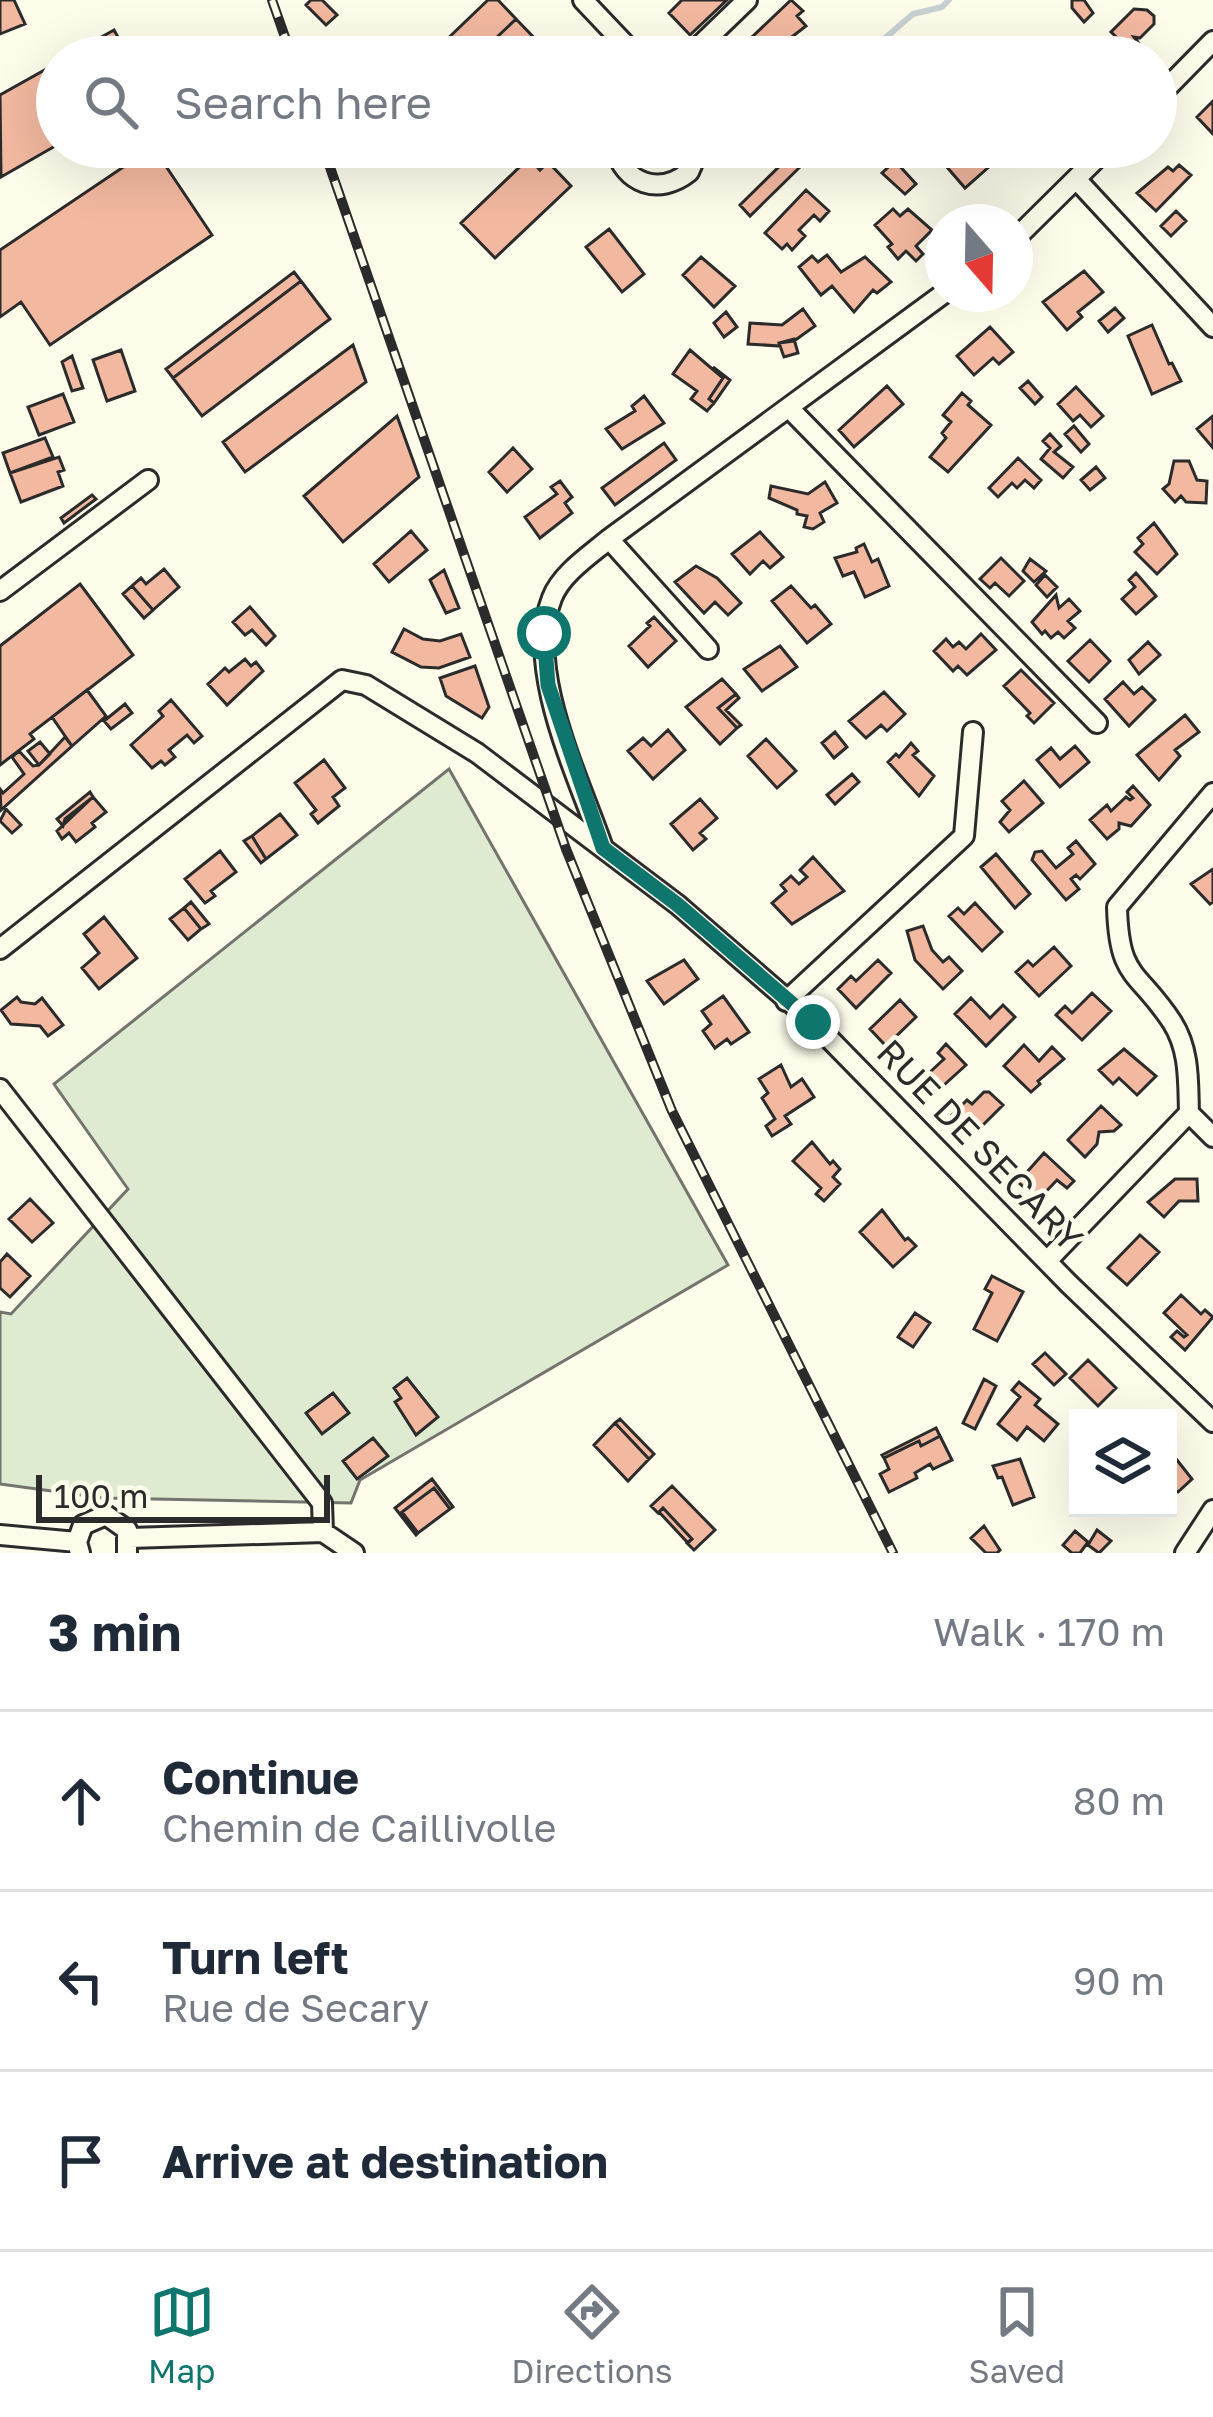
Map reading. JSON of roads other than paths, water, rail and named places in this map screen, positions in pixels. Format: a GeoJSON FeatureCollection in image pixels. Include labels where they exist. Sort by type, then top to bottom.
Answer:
{"type":"FeatureCollection","features":[{"type":"Feature","properties":{"kind":"street"},"geometry":{"type":"LineString","coordinates":[[583,0],[617,36]]}},
{"type":"Feature","properties":{"kind":"street"},"geometry":{"type":"LineString","coordinates":[[710,36],[747,0]]}},
{"type":"Feature","properties":{"kind":"street"},"geometry":{"type":"LineString","coordinates":[[612,31],[614,36]]}},
{"type":"Feature","properties":{"kind":"street"},"geometry":{"type":"LineString","coordinates":[[1177,78],[1213,41]]}},
{"type":"Feature","properties":{"kind":"street"},"geometry":{"type":"LineString","coordinates":[[625,168],[637,180],[660,185],[691,168]]}},
{"type":"Feature","properties":{"kind":"street"},"geometry":{"type":"LineString","coordinates":[[1033,221],[1087,168]]}},
{"type":"Feature","properties":{"kind":"street"},"geometry":{"type":"LineString","coordinates":[[1076,179],[1213,327]]}},
{"type":"Feature","properties":{"kind":"street"},"geometry":{"type":"LineString","coordinates":[[603,848],[548,685],[544,633],[553,594],[578,564],[609,539],[925,307]]}},
{"type":"Feature","properties":{"kind":"street"},"geometry":{"type":"LineString","coordinates":[[788,408],[1097,723]]}},
{"type":"Feature","properties":{"kind":"street"},"geometry":{"type":"LineString","coordinates":[[0,591],[148,480]]}},
{"type":"Feature","properties":{"kind":"street"},"geometry":{"type":"LineString","coordinates":[[609,539],[708,649]]}},
{"type":"Feature","properties":{"kind":"street","name":"RUE DE SECARY"},"geometry":{"type":"LineString","coordinates":[[0,949],[342,680],[366,685],[477,752],[678,905],[895,1102],[1047,1261],[1213,1422]]}},
{"type":"Feature","properties":{"kind":"street"},"geometry":{"type":"LineString","coordinates":[[786,1001],[964,836],[974,732]]}},
{"type":"Feature","properties":{"kind":"street"},"geometry":{"type":"LineString","coordinates":[[1047,1261],[1189,1114],[1189,1066],[1174,1024],[1127,968],[1118,948],[1118,908],[1213,793]]}},
{"type":"Feature","properties":{"kind":"street"},"geometry":{"type":"LineString","coordinates":[[0,1089],[322,1503],[323,1532]]}},
{"type":"Feature","properties":{"kind":"street"},"geometry":{"type":"LineString","coordinates":[[1189,1114],[1213,1137]]}},
{"type":"Feature","properties":{"kind":"street"},"geometry":{"type":"LineString","coordinates":[[1185,1553],[1213,1510]]}},
{"type":"Feature","properties":{"kind":"street"},"geometry":{"type":"LineString","coordinates":[[0,1534],[79,1547],[83,1525],[106,1515],[122,1523],[128,1546],[323,1532],[354,1553]]}},
{"type":"Feature","properties":{"kind":"waterway"},"geometry":{"type":"LineString","coordinates":[[887,36],[913,14],[942,7],[949,0]]}},
{"type":"Feature","properties":{"kind":"railway"},"geometry":{"type":"LineString","coordinates":[[272,0],[285,36]]}},
{"type":"Feature","properties":{"kind":"railway"},"geometry":{"type":"LineString","coordinates":[[330,168],[566,849],[672,1111],[893,1553]]}}]}
